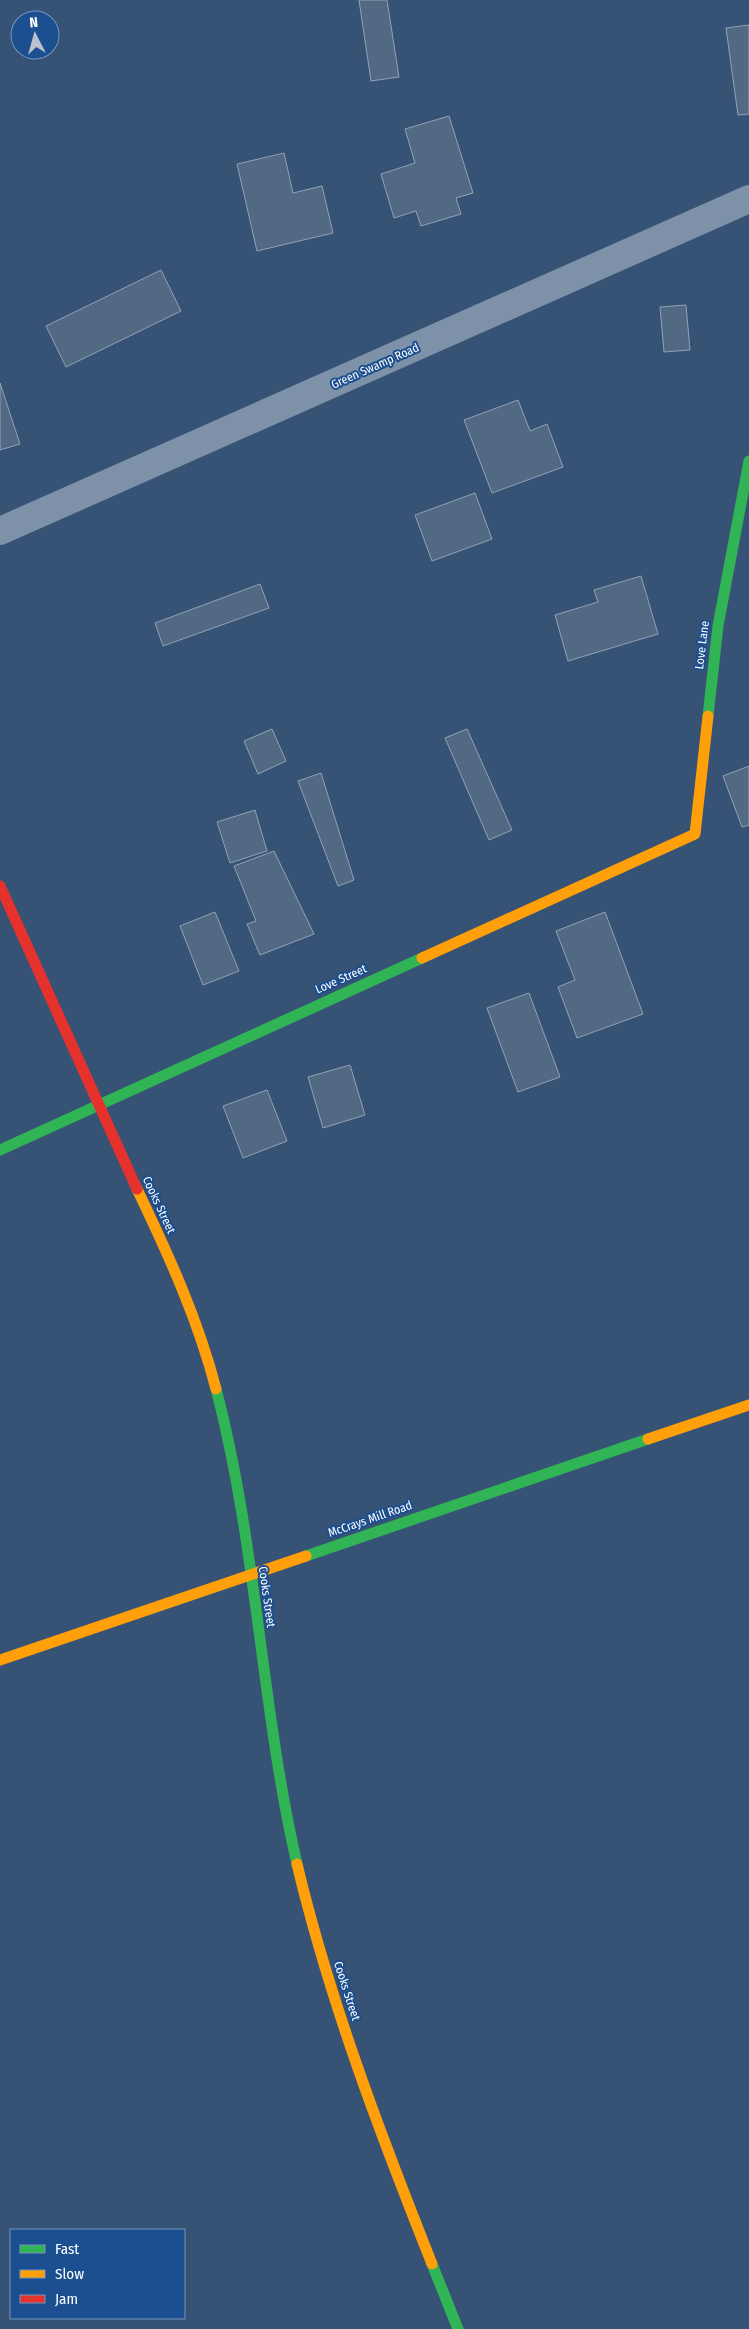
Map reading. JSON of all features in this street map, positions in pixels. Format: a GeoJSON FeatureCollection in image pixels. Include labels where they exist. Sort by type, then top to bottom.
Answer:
{"type":"FeatureCollection","features":[{"type":"Feature","properties":{"kind":"street","name":"Green Swamp Road"},"geometry":{"type":"LineString","coordinates":[[0,531],[749,199]]}},
{"type":"Feature","properties":{"kind":"street","name":"Love Lane"},"geometry":{"type":"LineString","coordinates":[[694,834],[718,626],[749,461]]}},
{"type":"Feature","properties":{"kind":"street","name":"Love Street"},"geometry":{"type":"LineString","coordinates":[[0,1150],[694,834]]}},
{"type":"Feature","properties":{"kind":"street","name":"Cooks Street"},"geometry":{"type":"LineString","coordinates":[[0,886],[176,1274],[206,1352],[236,1480],[279,1773],[291,1839],[329,1984],[400,2184],[458,2329]]}},
{"type":"Feature","properties":{"kind":"street","name":"McCrays Mill Road"},"geometry":{"type":"LineString","coordinates":[[0,1660],[749,1405]]}},
{"type":"Feature","properties":{"kind":"building"},"geometry":{"type":"Polygon","coordinates":[[[359,0],[387,0],[399,77],[371,81],[359,0]]]}},
{"type":"Feature","properties":{"kind":"building"},"geometry":{"type":"Polygon","coordinates":[[[749,25],[749,114],[738,115],[726,28],[749,25]]]}},
{"type":"Feature","properties":{"kind":"building"},"geometry":{"type":"Polygon","coordinates":[[[449,116],[473,193],[456,198],[461,214],[421,226],[416,211],[394,218],[381,174],[415,163],[405,129],[449,116]]]}},
{"type":"Feature","properties":{"kind":"building"},"geometry":{"type":"Polygon","coordinates":[[[284,153],[293,193],[322,186],[333,233],[257,251],[237,164],[284,153]]]}},
{"type":"Feature","properties":{"kind":"building"},"geometry":{"type":"Polygon","coordinates":[[[161,270],[181,311],[66,367],[46,326],[161,270]]]}},
{"type":"Feature","properties":{"kind":"building"},"geometry":{"type":"Polygon","coordinates":[[[686,305],[690,350],[664,352],[660,307],[686,305]]]}},
{"type":"Feature","properties":{"kind":"building"},"geometry":{"type":"Polygon","coordinates":[[[0,383],[20,444],[0,450],[0,383]]]}},
{"type":"Feature","properties":{"kind":"building"},"geometry":{"type":"Polygon","coordinates":[[[518,400],[530,431],[547,424],[563,467],[492,493],[464,420],[518,400]]]}},
{"type":"Feature","properties":{"kind":"building"},"geometry":{"type":"Polygon","coordinates":[[[475,493],[492,539],[432,561],[415,515],[475,493]]]}},
{"type":"Feature","properties":{"kind":"building"},"geometry":{"type":"Polygon","coordinates":[[[641,576],[658,634],[568,661],[555,615],[598,602],[594,590],[641,576]]]}},
{"type":"Feature","properties":{"kind":"building"},"geometry":{"type":"Polygon","coordinates":[[[260,584],[269,608],[163,646],[155,623],[260,584]]]}},
{"type":"Feature","properties":{"kind":"building"},"geometry":{"type":"Polygon","coordinates":[[[272,729],[286,761],[258,774],[244,741],[272,729]]]}},
{"type":"Feature","properties":{"kind":"building"},"geometry":{"type":"Polygon","coordinates":[[[467,729],[512,830],[489,840],[445,738],[467,729]]]}},
{"type":"Feature","properties":{"kind":"building"},"geometry":{"type":"Polygon","coordinates":[[[749,766],[749,825],[742,827],[723,776],[749,766]]]}},
{"type":"Feature","properties":{"kind":"building"},"geometry":{"type":"Polygon","coordinates":[[[321,773],[354,880],[338,886],[298,781],[321,773]]]}},
{"type":"Feature","properties":{"kind":"building"},"geometry":{"type":"Polygon","coordinates":[[[255,810],[267,851],[230,863],[217,822],[255,810]]]}},
{"type":"Feature","properties":{"kind":"building"},"geometry":{"type":"Polygon","coordinates":[[[274,851],[314,934],[260,955],[247,924],[256,921],[234,866],[274,851]]]}},
{"type":"Feature","properties":{"kind":"building"},"geometry":{"type":"Polygon","coordinates":[[[215,912],[239,971],[203,985],[180,926],[215,912]]]}},
{"type":"Feature","properties":{"kind":"building"},"geometry":{"type":"Polygon","coordinates":[[[605,912],[643,1014],[577,1038],[558,987],[575,980],[556,931],[605,912]]]}},
{"type":"Feature","properties":{"kind":"building"},"geometry":{"type":"Polygon","coordinates":[[[529,993],[560,1077],[518,1092],[487,1008],[529,993]]]}},
{"type":"Feature","properties":{"kind":"building"},"geometry":{"type":"Polygon","coordinates":[[[350,1065],[365,1115],[323,1128],[308,1077],[350,1065]]]}},
{"type":"Feature","properties":{"kind":"building"},"geometry":{"type":"Polygon","coordinates":[[[267,1090],[287,1141],[243,1158],[223,1106],[267,1090]]]}},
{"type":"Feature","properties":{"kind":"traffic: fast"},"geometry":{"type":"LineString","coordinates":[[708,716],[718,626],[749,461]]}},
{"type":"Feature","properties":{"kind":"traffic: fast"},"geometry":{"type":"LineString","coordinates":[[0,1150],[422,958]]}},
{"type":"Feature","properties":{"kind":"traffic: fast"},"geometry":{"type":"LineString","coordinates":[[216,1389],[241,1507],[275,1746],[297,1864]]}},
{"type":"Feature","properties":{"kind":"traffic: fast"},"geometry":{"type":"LineString","coordinates":[[306,1556],[648,1439]]}},
{"type":"Feature","properties":{"kind":"traffic: fast"},"geometry":{"type":"LineString","coordinates":[[432,2264],[458,2329]]}},
{"type":"Feature","properties":{"kind":"traffic: slow"},"geometry":{"type":"LineString","coordinates":[[422,958],[695,834],[708,716]]}},
{"type":"Feature","properties":{"kind":"traffic: slow"},"geometry":{"type":"LineString","coordinates":[[137,1189],[171,1262],[191,1312],[216,1389]]}},
{"type":"Feature","properties":{"kind":"traffic: slow"},"geometry":{"type":"LineString","coordinates":[[648,1439],[749,1405]]}},
{"type":"Feature","properties":{"kind":"traffic: slow"},"geometry":{"type":"LineString","coordinates":[[0,1660],[306,1556]]}},
{"type":"Feature","properties":{"kind":"traffic: slow"},"geometry":{"type":"LineString","coordinates":[[297,1864],[325,1966],[357,2067],[432,2264]]}},
{"type":"Feature","properties":{"kind":"traffic: jam"},"geometry":{"type":"LineString","coordinates":[[0,886],[137,1189]]}}]}
